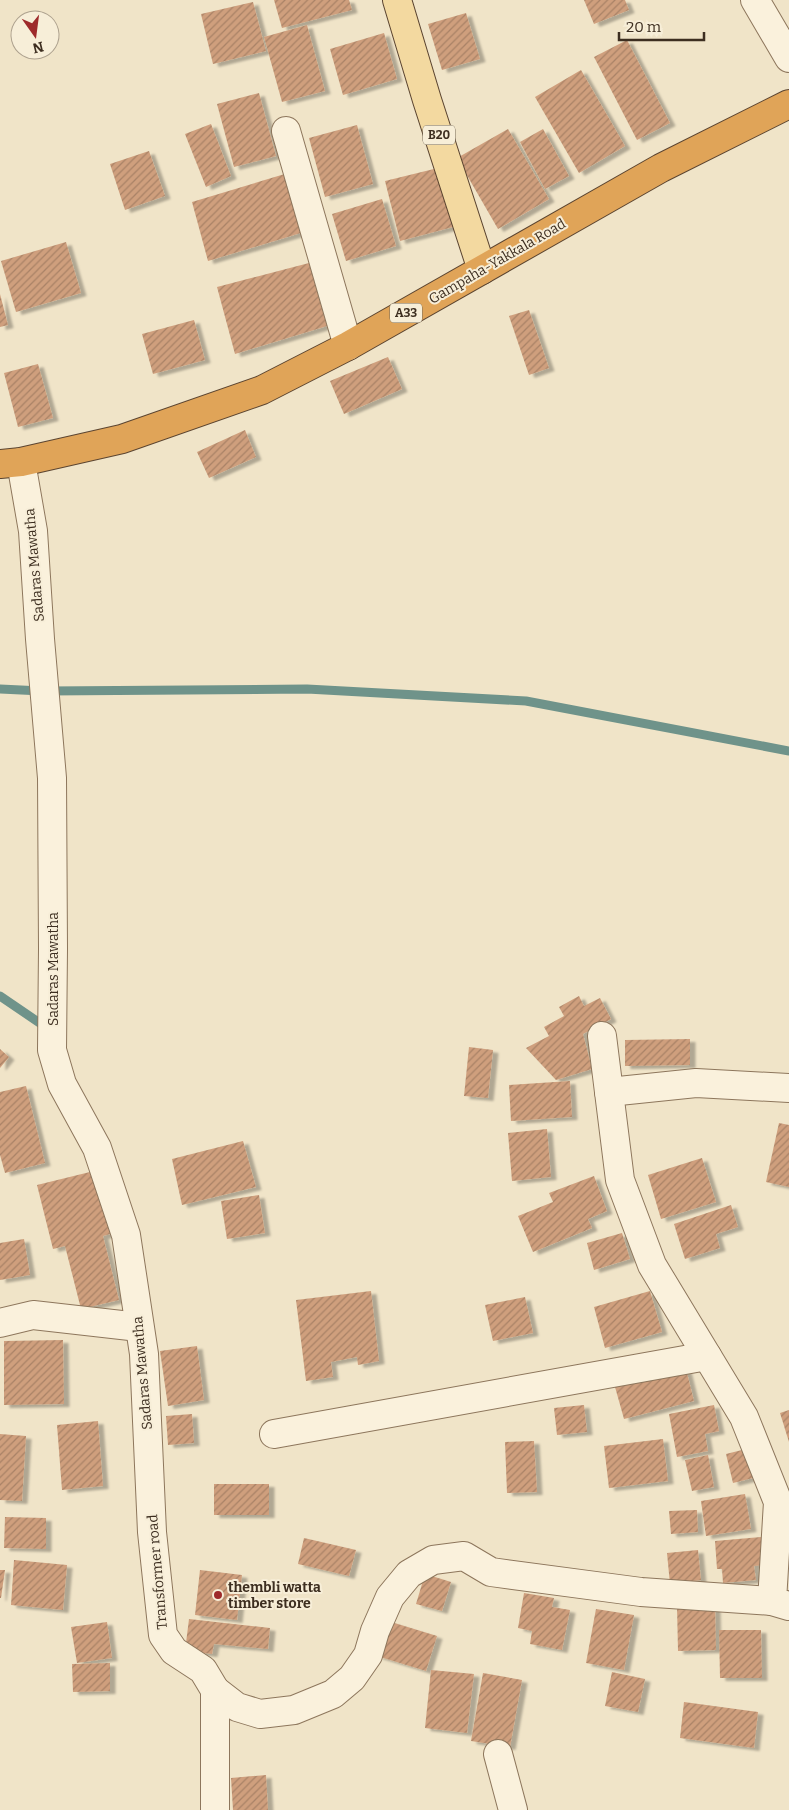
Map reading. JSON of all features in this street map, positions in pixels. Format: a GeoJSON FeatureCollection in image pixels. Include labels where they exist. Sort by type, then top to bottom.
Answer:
{"type":"FeatureCollection","features":[{"type":"Feature","properties":{"kind":"highway","name":"Gampaha-Yakkala Road"},"geometry":{"type":"LineString","coordinates":[[11,463],[122,439],[262,390],[348,346],[661,168],[789,104]]}},
{"type":"Feature","properties":{"kind":"main road","name":"B20"},"geometry":{"type":"LineString","coordinates":[[397,0],[482,270]]}},
{"type":"Feature","properties":{"kind":"street"},"geometry":{"type":"LineString","coordinates":[[755,0],[789,58]]}},
{"type":"Feature","properties":{"kind":"street"},"geometry":{"type":"LineString","coordinates":[[286,132],[348,346]]}},
{"type":"Feature","properties":{"kind":"street","name":"Sadaras Mawatha"},"geometry":{"type":"LineString","coordinates":[[11,463],[33,531],[52,778],[54,949],[52,1050],[62,1084],[97,1148],[126,1235],[144,1354],[149,1461]]}},
{"type":"Feature","properties":{"kind":"street"},"geometry":{"type":"LineString","coordinates":[[215,1690],[237,1707],[260,1714],[294,1710],[334,1694],[352,1678],[368,1655],[375,1631],[390,1597],[409,1574],[433,1560],[464,1556],[491,1572],[641,1592],[714,1596],[781,1604],[778,1502],[744,1417],[652,1265],[620,1180],[602,1036]]}},
{"type":"Feature","properties":{"kind":"street"},"geometry":{"type":"LineString","coordinates":[[609,1092],[696,1083],[789,1088]]}},
{"type":"Feature","properties":{"kind":"street"},"geometry":{"type":"LineString","coordinates":[[0,1323],[33,1315],[139,1327]]}},
{"type":"Feature","properties":{"kind":"street"},"geometry":{"type":"LineString","coordinates":[[274,1434],[707,1356]]}},
{"type":"Feature","properties":{"kind":"street","name":"Transformer road"},"geometry":{"type":"LineString","coordinates":[[149,1461],[152,1532],[162,1635],[174,1651],[203,1670],[215,1690]]}},
{"type":"Feature","properties":{"kind":"street"},"geometry":{"type":"LineString","coordinates":[[215,1690],[215,1810]]}},
{"type":"Feature","properties":{"kind":"street"},"geometry":{"type":"LineString","coordinates":[[498,1754],[512,1810]]}},
{"type":"Feature","properties":{"kind":"building"},"geometry":{"type":"Polygon","coordinates":[[[274,0],[349,0],[352,10],[282,28],[274,0]]]}},
{"type":"Feature","properties":{"kind":"building"},"geometry":{"type":"Polygon","coordinates":[[[584,0],[625,0],[629,10],[594,24],[584,0]]]}},
{"type":"Feature","properties":{"kind":"building"},"geometry":{"type":"Polygon","coordinates":[[[253,2],[266,51],[213,64],[201,14],[253,2]]]}},
{"type":"Feature","properties":{"kind":"building"},"geometry":{"type":"Polygon","coordinates":[[[466,13],[480,59],[442,70],[428,24],[466,13]]]}},
{"type":"Feature","properties":{"kind":"building"},"geometry":{"type":"Polygon","coordinates":[[[307,25],[325,91],[282,102],[264,37],[307,25]]]}},
{"type":"Feature","properties":{"kind":"building"},"geometry":{"type":"Polygon","coordinates":[[[384,33],[397,79],[343,95],[330,49],[384,33]]]}},
{"type":"Feature","properties":{"kind":"building"},"geometry":{"type":"Polygon","coordinates":[[[627,40],[670,123],[637,140],[594,57],[627,40]]]}},
{"type":"Feature","properties":{"kind":"building"},"geometry":{"type":"Polygon","coordinates":[[[581,70],[625,146],[579,173],[535,97],[581,70]]]}},
{"type":"Feature","properties":{"kind":"building"},"geometry":{"type":"Polygon","coordinates":[[[259,93],[276,156],[234,167],[217,104],[259,93]]]}},
{"type":"Feature","properties":{"kind":"building"},"geometry":{"type":"Polygon","coordinates":[[[211,124],[231,176],[206,187],[185,134],[211,124]]]}},
{"type":"Feature","properties":{"kind":"building"},"geometry":{"type":"Polygon","coordinates":[[[357,125],[373,184],[325,197],[309,138],[357,125]]]}},
{"type":"Feature","properties":{"kind":"building"},"geometry":{"type":"Polygon","coordinates":[[[508,129],[549,199],[498,229],[457,158],[508,129]]]}},
{"type":"Feature","properties":{"kind":"building"},"geometry":{"type":"Polygon","coordinates":[[[543,129],[569,176],[545,189],[520,142],[543,129]]]}},
{"type":"Feature","properties":{"kind":"building"},"geometry":{"type":"Polygon","coordinates":[[[149,151],[165,196],[125,210],[110,164],[149,151]]]}},
{"type":"Feature","properties":{"kind":"building"},"geometry":{"type":"Polygon","coordinates":[[[438,168],[453,227],[400,241],[385,181],[438,168]]]}},
{"type":"Feature","properties":{"kind":"building"},"geometry":{"type":"Polygon","coordinates":[[[288,173],[304,232],[208,261],[192,202],[288,173]]]}},
{"type":"Feature","properties":{"kind":"building"},"geometry":{"type":"Polygon","coordinates":[[[382,199],[396,246],[346,261],[332,214],[382,199]]]}},
{"type":"Feature","properties":{"kind":"building"},"geometry":{"type":"Polygon","coordinates":[[[66,242],[81,293],[16,312],[1,261],[66,242]]]}},
{"type":"Feature","properties":{"kind":"building"},"geometry":{"type":"Polygon","coordinates":[[[309,263],[327,326],[235,354],[217,287],[309,263]]]}},
{"type":"Feature","properties":{"kind":"building"},"geometry":{"type":"Polygon","coordinates":[[[0,294],[8,325],[0,327],[0,294]]]}},
{"type":"Feature","properties":{"kind":"building"},"geometry":{"type":"Polygon","coordinates":[[[529,310],[549,368],[529,375],[509,316],[529,310]]]}},
{"type":"Feature","properties":{"kind":"building"},"geometry":{"type":"Polygon","coordinates":[[[194,320],[205,360],[153,374],[142,334],[194,320]]]}},
{"type":"Feature","properties":{"kind":"building"},"geometry":{"type":"Polygon","coordinates":[[[388,357],[402,389],[344,414],[330,381],[388,357]]]}},
{"type":"Feature","properties":{"kind":"building"},"geometry":{"type":"Polygon","coordinates":[[[38,364],[53,418],[18,427],[4,373],[38,364]]]}},
{"type":"Feature","properties":{"kind":"building"},"geometry":{"type":"Polygon","coordinates":[[[245,430],[256,457],[209,478],[197,452],[245,430]]]}},
{"type":"Feature","properties":{"kind":"building"},"geometry":{"type":"Polygon","coordinates":[[[579,996],[584,1006],[600,998],[611,1019],[583,1034],[592,1069],[556,1080],[526,1048],[549,1036],[544,1027],[564,1016],[559,1007],[579,996]]]}},
{"type":"Feature","properties":{"kind":"building"},"geometry":{"type":"Polygon","coordinates":[[[690,1039],[690,1065],[625,1066],[625,1040],[690,1039]]]}},
{"type":"Feature","properties":{"kind":"building"},"geometry":{"type":"Polygon","coordinates":[[[469,1047],[493,1050],[488,1098],[464,1096],[469,1047]]]}},
{"type":"Feature","properties":{"kind":"building"},"geometry":{"type":"Polygon","coordinates":[[[0,1049],[9,1057],[0,1068],[0,1049]]]}},
{"type":"Feature","properties":{"kind":"building"},"geometry":{"type":"Polygon","coordinates":[[[570,1081],[572,1117],[511,1121],[509,1085],[570,1081]]]}},
{"type":"Feature","properties":{"kind":"building"},"geometry":{"type":"Polygon","coordinates":[[[26,1086],[45,1163],[5,1173],[0,1155],[0,1092],[26,1086]]]}},
{"type":"Feature","properties":{"kind":"building"},"geometry":{"type":"Polygon","coordinates":[[[779,1123],[789,1125],[789,1187],[766,1182],[779,1123]]]}},
{"type":"Feature","properties":{"kind":"building"},"geometry":{"type":"Polygon","coordinates":[[[547,1129],[551,1177],[512,1181],[508,1133],[547,1129]]]}},
{"type":"Feature","properties":{"kind":"building"},"geometry":{"type":"Polygon","coordinates":[[[243,1141],[256,1187],[182,1205],[172,1159],[243,1141]]]}},
{"type":"Feature","properties":{"kind":"building"},"geometry":{"type":"Polygon","coordinates":[[[702,1158],[716,1202],[661,1219],[648,1175],[702,1158]]]}},
{"type":"Feature","properties":{"kind":"building"},"geometry":{"type":"Polygon","coordinates":[[[94,1171],[110,1234],[103,1236],[119,1300],[81,1309],[65,1246],[53,1249],[37,1185],[94,1171]]]}},
{"type":"Feature","properties":{"kind":"building"},"geometry":{"type":"Polygon","coordinates":[[[594,1176],[607,1211],[588,1219],[592,1228],[533,1252],[518,1216],[553,1202],[549,1193],[594,1176]]]}},
{"type":"Feature","properties":{"kind":"building"},"geometry":{"type":"Polygon","coordinates":[[[259,1195],[265,1233],[227,1239],[221,1201],[259,1195]]]}},
{"type":"Feature","properties":{"kind":"building"},"geometry":{"type":"Polygon","coordinates":[[[731,1205],[738,1227],[716,1234],[720,1248],[685,1259],[674,1224],[731,1205]]]}},
{"type":"Feature","properties":{"kind":"building"},"geometry":{"type":"Polygon","coordinates":[[[622,1233],[630,1259],[594,1270],[587,1243],[622,1233]]]}},
{"type":"Feature","properties":{"kind":"building"},"geometry":{"type":"Polygon","coordinates":[[[24,1239],[30,1275],[0,1280],[0,1243],[24,1239]]]}},
{"type":"Feature","properties":{"kind":"building"},"geometry":{"type":"Polygon","coordinates":[[[371,1291],[379,1361],[358,1365],[357,1357],[331,1362],[333,1377],[306,1381],[296,1300],[371,1291]]]}},
{"type":"Feature","properties":{"kind":"building"},"geometry":{"type":"Polygon","coordinates":[[[650,1291],[662,1332],[605,1348],[594,1307],[650,1291]]]}},
{"type":"Feature","properties":{"kind":"building"},"geometry":{"type":"Polygon","coordinates":[[[525,1297],[533,1333],[493,1341],[485,1305],[525,1297]]]}},
{"type":"Feature","properties":{"kind":"building"},"geometry":{"type":"Polygon","coordinates":[[[63,1340],[64,1404],[4,1405],[4,1341],[63,1340]]]}},
{"type":"Feature","properties":{"kind":"building"},"geometry":{"type":"Polygon","coordinates":[[[197,1346],[204,1400],[168,1406],[160,1351],[197,1346]]]}},
{"type":"Feature","properties":{"kind":"building"},"geometry":{"type":"Polygon","coordinates":[[[686,1369],[694,1401],[624,1419],[615,1387],[686,1369]]]}},
{"type":"Feature","properties":{"kind":"building"},"geometry":{"type":"Polygon","coordinates":[[[584,1405],[587,1432],[557,1435],[554,1408],[584,1405]]]}},
{"type":"Feature","properties":{"kind":"building"},"geometry":{"type":"Polygon","coordinates":[[[714,1405],[719,1431],[705,1434],[708,1451],[677,1457],[669,1414],[714,1405]]]}},
{"type":"Feature","properties":{"kind":"building"},"geometry":{"type":"Polygon","coordinates":[[[789,1410],[789,1442],[780,1413],[789,1410]]]}},
{"type":"Feature","properties":{"kind":"building"},"geometry":{"type":"Polygon","coordinates":[[[192,1414],[194,1443],[168,1445],[166,1416],[192,1414]]]}},
{"type":"Feature","properties":{"kind":"building"},"geometry":{"type":"Polygon","coordinates":[[[98,1421],[103,1486],[62,1490],[57,1425],[98,1421]]]}},
{"type":"Feature","properties":{"kind":"building"},"geometry":{"type":"Polygon","coordinates":[[[0,1434],[26,1436],[22,1501],[0,1500],[0,1434]]]}},
{"type":"Feature","properties":{"kind":"building"},"geometry":{"type":"Polygon","coordinates":[[[663,1439],[668,1481],[609,1488],[604,1446],[663,1439]]]}},
{"type":"Feature","properties":{"kind":"building"},"geometry":{"type":"Polygon","coordinates":[[[534,1441],[537,1492],[507,1493],[505,1442],[534,1441]]]}},
{"type":"Feature","properties":{"kind":"building"},"geometry":{"type":"Polygon","coordinates":[[[750,1448],[757,1477],[733,1483],[726,1454],[750,1448]]]}},
{"type":"Feature","properties":{"kind":"building"},"geometry":{"type":"Polygon","coordinates":[[[708,1455],[714,1487],[692,1491],[685,1460],[708,1455]]]}},
{"type":"Feature","properties":{"kind":"building"},"geometry":{"type":"Polygon","coordinates":[[[214,1484],[269,1484],[269,1515],[214,1515],[214,1484]]]}},
{"type":"Feature","properties":{"kind":"building"},"geometry":{"type":"Polygon","coordinates":[[[745,1494],[751,1529],[706,1536],[701,1501],[745,1494]]]}},
{"type":"Feature","properties":{"kind":"building"},"geometry":{"type":"Polygon","coordinates":[[[697,1510],[698,1532],[671,1534],[669,1511],[697,1510]]]}},
{"type":"Feature","properties":{"kind":"building"},"geometry":{"type":"Polygon","coordinates":[[[5,1517],[46,1518],[46,1549],[4,1548],[5,1517]]]}},
{"type":"Feature","properties":{"kind":"building"},"geometry":{"type":"Polygon","coordinates":[[[761,1537],[764,1565],[754,1566],[756,1580],[723,1583],[722,1569],[717,1569],[715,1541],[761,1537]]]}},
{"type":"Feature","properties":{"kind":"building"},"geometry":{"type":"Polygon","coordinates":[[[304,1538],[356,1550],[349,1576],[298,1564],[304,1538]]]}},
{"type":"Feature","properties":{"kind":"building"},"geometry":{"type":"Polygon","coordinates":[[[698,1550],[701,1580],[670,1584],[667,1553],[698,1550]]]}},
{"type":"Feature","properties":{"kind":"building"},"geometry":{"type":"Polygon","coordinates":[[[14,1560],[67,1565],[63,1610],[11,1605],[14,1560]]]}},
{"type":"Feature","properties":{"kind":"building"},"geometry":{"type":"Polygon","coordinates":[[[0,1570],[5,1570],[1,1598],[0,1598],[0,1570]]]}},
{"type":"Feature","properties":{"kind":"building","name":"thembli watta timber store"},"geometry":{"type":"Polygon","coordinates":[[[200,1570],[242,1575],[237,1620],[195,1615],[200,1570]]]}},
{"type":"Feature","properties":{"kind":"building"},"geometry":{"type":"Polygon","coordinates":[[[425,1574],[451,1582],[442,1611],[416,1604],[425,1574]]]}},
{"type":"Feature","properties":{"kind":"building"},"geometry":{"type":"Polygon","coordinates":[[[524,1593],[554,1598],[552,1607],[570,1610],[562,1650],[530,1644],[532,1631],[518,1628],[524,1593]]]}},
{"type":"Feature","properties":{"kind":"building"},"geometry":{"type":"Polygon","coordinates":[[[715,1605],[716,1650],[678,1651],[677,1606],[715,1605]]]}},
{"type":"Feature","properties":{"kind":"building"},"geometry":{"type":"Polygon","coordinates":[[[596,1609],[634,1615],[624,1670],[586,1663],[596,1609]]]}},
{"type":"Feature","properties":{"kind":"building"},"geometry":{"type":"Polygon","coordinates":[[[189,1619],[270,1628],[268,1649],[214,1644],[212,1654],[185,1651],[189,1619]]]}},
{"type":"Feature","properties":{"kind":"building"},"geometry":{"type":"Polygon","coordinates":[[[388,1621],[437,1636],[426,1671],[377,1656],[388,1621]]]}},
{"type":"Feature","properties":{"kind":"building"},"geometry":{"type":"Polygon","coordinates":[[[107,1622],[112,1658],[77,1663],[71,1627],[107,1622]]]}},
{"type":"Feature","properties":{"kind":"building"},"geometry":{"type":"Polygon","coordinates":[[[719,1630],[761,1630],[762,1678],[720,1678],[719,1630]]]}},
{"type":"Feature","properties":{"kind":"building"},"geometry":{"type":"Polygon","coordinates":[[[110,1663],[110,1691],[73,1692],[72,1664],[110,1663]]]}},
{"type":"Feature","properties":{"kind":"building"},"geometry":{"type":"Polygon","coordinates":[[[431,1670],[474,1674],[467,1733],[425,1728],[431,1670]]]}},
{"type":"Feature","properties":{"kind":"building"},"geometry":{"type":"Polygon","coordinates":[[[612,1672],[645,1679],[638,1712],[605,1706],[612,1672]]]}},
{"type":"Feature","properties":{"kind":"building"},"geometry":{"type":"Polygon","coordinates":[[[483,1673],[522,1680],[510,1747],[471,1741],[483,1673]]]}},
{"type":"Feature","properties":{"kind":"building"},"geometry":{"type":"Polygon","coordinates":[[[684,1702],[758,1712],[754,1748],[680,1738],[684,1702]]]}},
{"type":"Feature","properties":{"kind":"building"},"geometry":{"type":"Polygon","coordinates":[[[266,1775],[268,1810],[233,1810],[231,1778],[266,1775]]]}},
{"type":"Feature","properties":{"kind":"waterway"},"geometry":{"type":"LineString","coordinates":[[0,689],[42,691]]}},
{"type":"Feature","properties":{"kind":"waterway"},"geometry":{"type":"LineString","coordinates":[[47,691],[307,689],[526,701],[789,751]]}},
{"type":"Feature","properties":{"kind":"waterway"},"geometry":{"type":"LineString","coordinates":[[0,996],[47,1028]]}},
{"type":"Feature","properties":{"kind":"place","name":"thembli watta timber store"},"geometry":{"type":"Point","coordinates":[218,1595]}}]}
